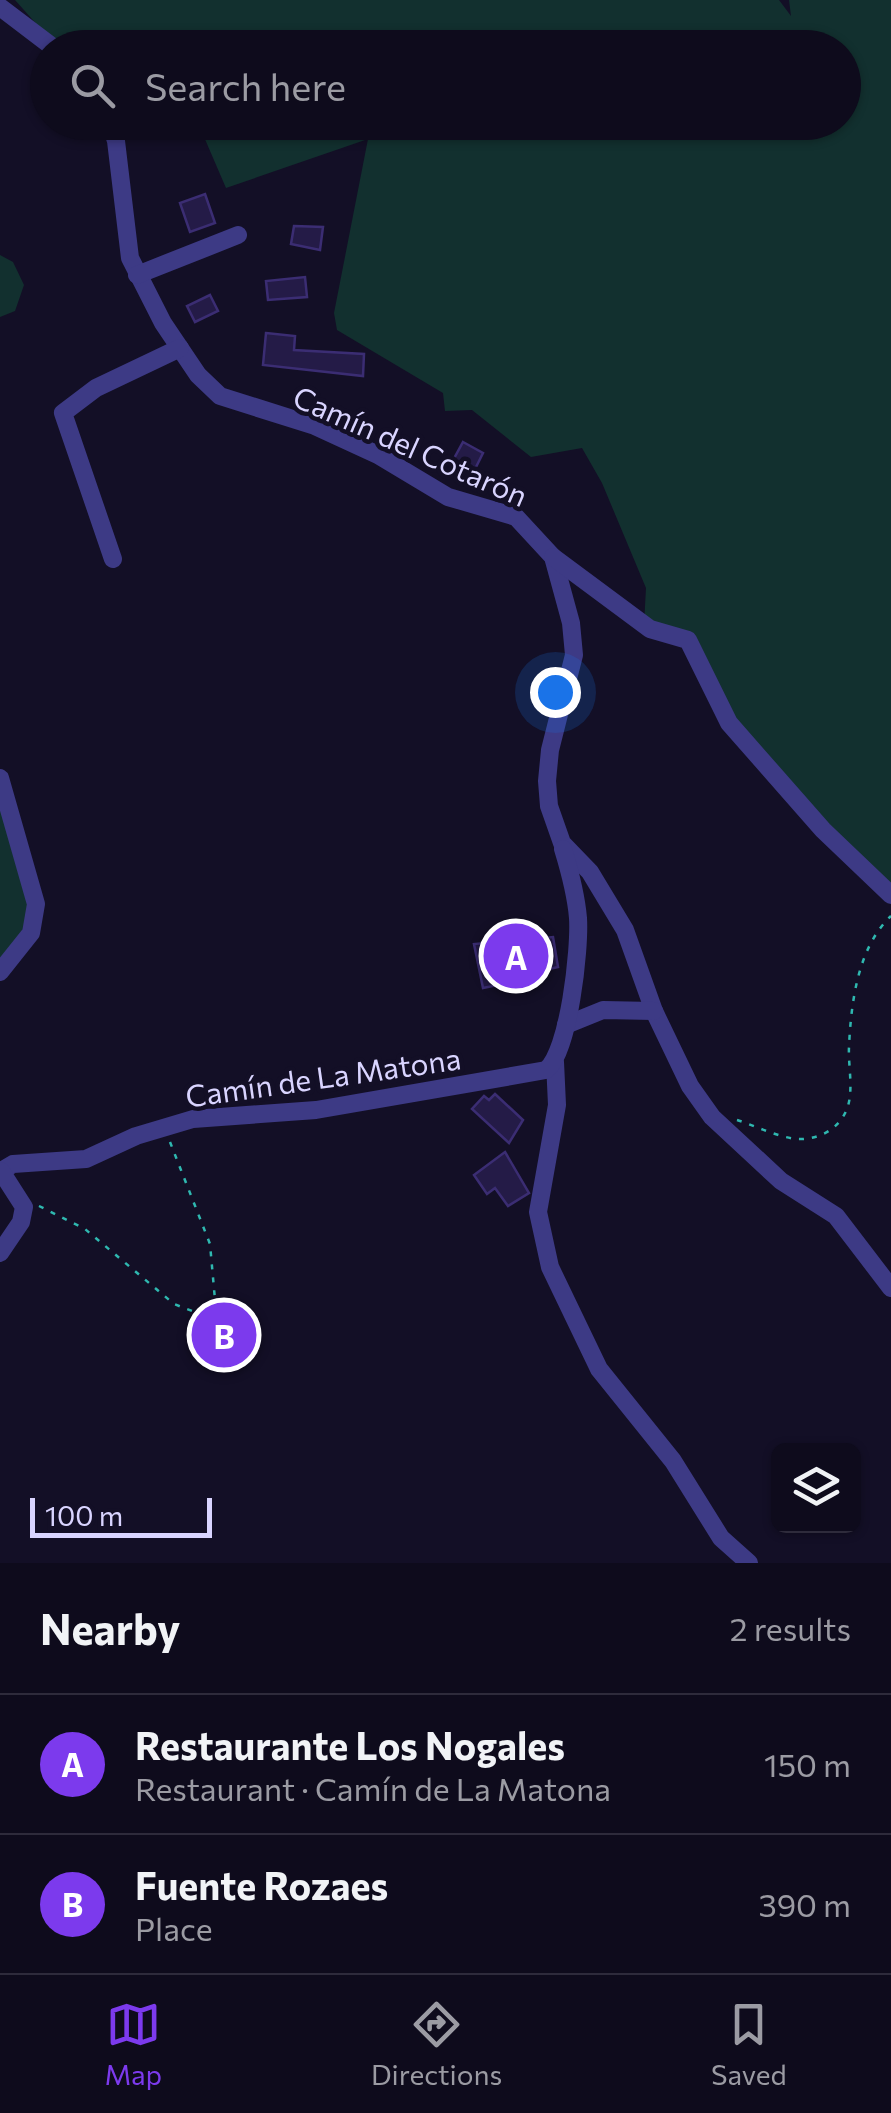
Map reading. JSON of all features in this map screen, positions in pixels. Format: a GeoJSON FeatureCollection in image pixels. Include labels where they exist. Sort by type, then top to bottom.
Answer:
{"type":"FeatureCollection","features":[{"type":"Feature","properties":{"kind":"street"},"geometry":{"type":"LineString","coordinates":[[0,7],[30,30]]}},
{"type":"Feature","properties":{"kind":"street","name":"Camín del Cotarón"},"geometry":{"type":"LineString","coordinates":[[116,140],[130,258],[180,348],[220,396],[314,426],[378,455],[448,497],[516,517],[553,557],[572,622],[574,654],[550,750],[547,780],[548,806],[562,843],[590,872],[624,930],[654,1011],[690,1086],[712,1117],[781,1180],[836,1216],[891,1288]]}},
{"type":"Feature","properties":{"kind":"street"},"geometry":{"type":"LineString","coordinates":[[137,275],[238,235]]}},
{"type":"Feature","properties":{"kind":"street"},"geometry":{"type":"LineString","coordinates":[[113,559],[62,413],[96,388],[180,348]]}},
{"type":"Feature","properties":{"kind":"street"},"geometry":{"type":"LineString","coordinates":[[553,557],[650,629],[688,640],[730,723],[823,830],[891,895]]}},
{"type":"Feature","properties":{"kind":"street"},"geometry":{"type":"LineString","coordinates":[[0,778],[36,904],[31,933],[0,972]]}},
{"type":"Feature","properties":{"kind":"street"},"geometry":{"type":"LineString","coordinates":[[562,843],[578,924],[566,1025],[555,1062],[557,1105],[538,1212],[550,1267],[599,1370],[672,1462],[721,1538],[749,1563]]}},
{"type":"Feature","properties":{"kind":"street"},"geometry":{"type":"LineString","coordinates":[[566,1025],[603,1010],[654,1011]]}},
{"type":"Feature","properties":{"kind":"street","name":"Camín de La Matona"},"geometry":{"type":"LineString","coordinates":[[0,1170],[13,1164],[86,1160],[164,1127],[231,1114],[293,1113],[371,1101],[534,1073],[555,1062]]}},
{"type":"Feature","properties":{"kind":"street"},"geometry":{"type":"LineString","coordinates":[[0,1170],[23,1202],[20,1222],[0,1253]]}},
{"type":"Feature","properties":{"kind":"path"},"geometry":{"type":"LineString","coordinates":[[712,1117],[728,1116],[797,1138],[828,1132],[840,1120],[849,1100],[849,1046],[863,960],[871,939],[891,916]]}},
{"type":"Feature","properties":{"kind":"path"},"geometry":{"type":"LineString","coordinates":[[164,1127],[210,1244],[216,1314]]}},
{"type":"Feature","properties":{"kind":"path"},"geometry":{"type":"LineString","coordinates":[[23,1202],[50,1209],[86,1229],[174,1304],[200,1314],[216,1314],[248,1330]]}},
{"type":"Feature","properties":{"kind":"green space"},"geometry":{"type":"Polygon","coordinates":[[[15,0],[779,0],[791,16],[789,0],[891,0],[891,895],[729,723],[693,648],[644,625],[646,588],[602,483],[582,448],[531,457],[472,410],[445,411],[443,393],[337,330],[334,313],[368,140],[861,140],[861,30],[42,30],[15,0]]]}},
{"type":"Feature","properties":{"kind":"green space"},"geometry":{"type":"Polygon","coordinates":[[[205,140],[365,140],[226,188],[205,140]]]}},
{"type":"Feature","properties":{"kind":"green space"},"geometry":{"type":"Polygon","coordinates":[[[0,255],[13,262],[24,285],[15,311],[0,317],[0,255]]]}},
{"type":"Feature","properties":{"kind":"green space"},"geometry":{"type":"Polygon","coordinates":[[[0,793],[28,891],[30,919],[0,963],[0,793]]]}},
{"type":"Feature","properties":{"kind":"building"},"geometry":{"type":"Polygon","coordinates":[[[205,194],[215,223],[190,232],[180,203],[205,194]]]}},
{"type":"Feature","properties":{"kind":"building"},"geometry":{"type":"Polygon","coordinates":[[[294,226],[323,227],[320,250],[291,244],[294,226]]]}},
{"type":"Feature","properties":{"kind":"building"},"geometry":{"type":"Polygon","coordinates":[[[305,277],[307,297],[268,300],[266,281],[305,277]]]}},
{"type":"Feature","properties":{"kind":"building"},"geometry":{"type":"Polygon","coordinates":[[[210,295],[218,311],[195,322],[187,306],[210,295]]]}},
{"type":"Feature","properties":{"kind":"building"},"geometry":{"type":"Polygon","coordinates":[[[266,333],[295,336],[294,350],[364,354],[363,376],[263,365],[266,333]]]}},
{"type":"Feature","properties":{"kind":"building"},"geometry":{"type":"Polygon","coordinates":[[[463,442],[483,453],[472,475],[451,464],[463,442]]]}},
{"type":"Feature","properties":{"kind":"building"},"geometry":{"type":"Polygon","coordinates":[[[553,937],[558,967],[532,973],[533,978],[483,988],[474,944],[553,937]]]}},
{"type":"Feature","properties":{"kind":"building"},"geometry":{"type":"Polygon","coordinates":[[[495,1094],[523,1120],[509,1143],[472,1109],[484,1096],[489,1100],[495,1094]]]}},
{"type":"Feature","properties":{"kind":"building"},"geometry":{"type":"Polygon","coordinates":[[[505,1152],[529,1193],[508,1206],[495,1188],[487,1194],[474,1175],[505,1152]]]}},
{"type":"Feature","properties":{"kind":"place","name":"Restaurante Los Nogales"},"geometry":{"type":"Point","coordinates":[516,956]}},
{"type":"Feature","properties":{"kind":"place","name":"Fuente Rozaes"},"geometry":{"type":"Point","coordinates":[224,1335]}}]}
